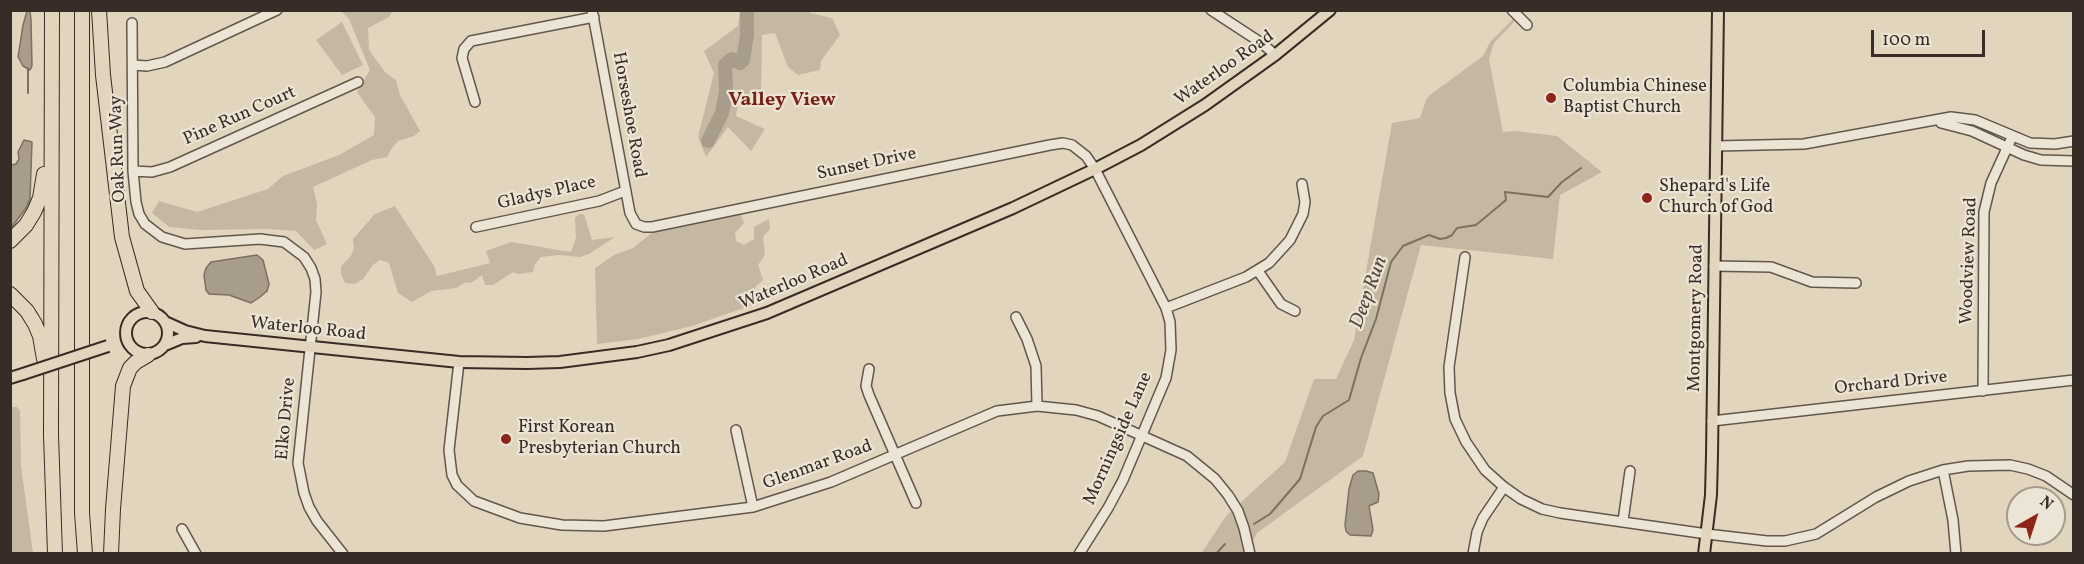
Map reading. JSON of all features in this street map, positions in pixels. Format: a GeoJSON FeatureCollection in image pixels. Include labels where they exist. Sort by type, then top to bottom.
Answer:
{"type":"FeatureCollection","features":[{"type":"Feature","properties":{"kind":"highway"},"geometry":{"type":"LineString","coordinates":[[51,435],[52,10]]}},
{"type":"Feature","properties":{"kind":"highway"},"geometry":{"type":"LineString","coordinates":[[82,10],[82,513],[85,554]]}},
{"type":"Feature","properties":{"kind":"highway"},"geometry":{"type":"LineString","coordinates":[[99,10],[103,75],[122,237],[137,291],[152,312]]}},
{"type":"Feature","properties":{"kind":"highway"},"geometry":{"type":"LineString","coordinates":[[10,241],[26,225],[40,198],[44,184],[51,103]]}},
{"type":"Feature","properties":{"kind":"highway"},"geometry":{"type":"LineString","coordinates":[[10,294],[27,311],[40,336],[44,350],[51,435],[56,554]]}},
{"type":"Feature","properties":{"kind":"highway"},"geometry":{"type":"LineString","coordinates":[[111,554],[123,387],[130,368],[148,355]]}},
{"type":"Feature","properties":{"kind":"main road","name":"Waterloo Road"},"geometry":{"type":"LineString","coordinates":[[165,322],[185,331],[205,336],[459,362],[560,362],[637,352],[700,336],[782,306],[1013,208],[1095,169],[1141,145],[1205,105],[1275,55],[1330,10]]}},
{"type":"Feature","properties":{"kind":"main road","name":"Montgomery Road"},"geometry":{"type":"LineString","coordinates":[[1704,554],[1711,495],[1718,10]]}},
{"type":"Feature","properties":{"kind":"main road"},"geometry":{"type":"LineString","coordinates":[[152,312],[159,315],[165,322],[169,334],[165,345],[155,353],[148,355],[134,350],[126,339],[127,327],[132,318],[139,314],[152,312]]}},
{"type":"Feature","properties":{"kind":"main road","name":"Waterloo Road"},"geometry":{"type":"LineString","coordinates":[[165,345],[182,338],[205,336]]}},
{"type":"Feature","properties":{"kind":"main road"},"geometry":{"type":"LineString","coordinates":[[10,378],[126,339]]}},
{"type":"Feature","properties":{"kind":"street"},"geometry":{"type":"LineString","coordinates":[[133,65],[147,66],[165,62],[277,10]]}},
{"type":"Feature","properties":{"kind":"street"},"geometry":{"type":"LineString","coordinates":[[1210,10],[1263,44],[1275,55]]}},
{"type":"Feature","properties":{"kind":"street"},"geometry":{"type":"LineString","coordinates":[[1512,10],[1527,25]]}},
{"type":"Feature","properties":{"kind":"street"},"geometry":{"type":"LineString","coordinates":[[475,102],[462,58],[464,49],[471,41],[593,14]]}},
{"type":"Feature","properties":{"kind":"street","name":"Horseshoe Road"},"geometry":{"type":"LineString","coordinates":[[593,14],[625,191],[630,213],[636,224]]}},
{"type":"Feature","properties":{"kind":"street","name":"Oak Run Way"},"geometry":{"type":"LineString","coordinates":[[132,23],[133,171],[139,214],[153,231],[162,237],[185,244],[274,240],[284,242],[304,257],[315,279],[312,347]]}},
{"type":"Feature","properties":{"kind":"street","name":"Pine Run Court"},"geometry":{"type":"LineString","coordinates":[[133,171],[152,172],[170,167],[358,82]]}},
{"type":"Feature","properties":{"kind":"street"},"geometry":{"type":"LineString","coordinates":[[1716,146],[1804,144],[1951,117],[1963,117],[1991,126],[2030,143],[2073,141]]}},
{"type":"Feature","properties":{"kind":"street"},"geometry":{"type":"LineString","coordinates":[[1933,122],[1959,126],[1987,136],[2007,148],[2041,160],[2073,161]]}},
{"type":"Feature","properties":{"kind":"street","name":"Woodview Road"},"geometry":{"type":"LineString","coordinates":[[1983,391],[1984,212],[1991,183],[2012,137]]}},
{"type":"Feature","properties":{"kind":"street","name":"Sunset Drive"},"geometry":{"type":"LineString","coordinates":[[636,224],[652,228],[850,185],[1063,143],[1080,149],[1095,169]]}},
{"type":"Feature","properties":{"kind":"street","name":"Morningside Lane"},"geometry":{"type":"LineString","coordinates":[[1079,554],[1123,480],[1170,364],[1172,337],[1166,308],[1095,169]]}},
{"type":"Feature","properties":{"kind":"street"},"geometry":{"type":"LineString","coordinates":[[1166,308],[1258,271],[1280,252],[1297,227],[1305,202],[1302,184]]}},
{"type":"Feature","properties":{"kind":"street","name":"Gladys Place"},"geometry":{"type":"LineString","coordinates":[[476,227],[599,201],[625,191]]}},
{"type":"Feature","properties":{"kind":"street"},"geometry":{"type":"LineString","coordinates":[[1465,257],[1451,347],[1450,393],[1455,419],[1466,442],[1485,470],[1504,488],[1542,509],[1767,542],[1802,539],[1831,527],[1893,488],[1943,470],[1979,465],[2010,465],[2046,476],[2073,495]]}},
{"type":"Feature","properties":{"kind":"street"},"geometry":{"type":"LineString","coordinates":[[1714,266],[1771,267],[1812,282],[1856,283]]}},
{"type":"Feature","properties":{"kind":"street"},"geometry":{"type":"LineString","coordinates":[[1258,271],[1281,304],[1295,311]]}},
{"type":"Feature","properties":{"kind":"street"},"geometry":{"type":"LineString","coordinates":[[1016,317],[1027,339],[1035,366],[1037,406]]}},
{"type":"Feature","properties":{"kind":"street","name":"Elko Drive"},"geometry":{"type":"LineString","coordinates":[[312,347],[299,454],[300,478],[309,507],[342,554]]}},
{"type":"Feature","properties":{"kind":"street","name":"Glenmar Road"},"geometry":{"type":"LineString","coordinates":[[459,362],[449,450],[452,475],[458,485],[474,501],[520,518],[553,524],[604,526],[753,507],[831,482],[997,411],[1037,406],[1076,410],[1108,420],[1187,456],[1215,479],[1238,512],[1251,554]]}},
{"type":"Feature","properties":{"kind":"street"},"geometry":{"type":"LineString","coordinates":[[869,369],[866,386],[916,503]]}},
{"type":"Feature","properties":{"kind":"street","name":"Orchard Drive"},"geometry":{"type":"LineString","coordinates":[[1712,421],[2073,380]]}},
{"type":"Feature","properties":{"kind":"street"},"geometry":{"type":"LineString","coordinates":[[736,430],[753,507]]}},
{"type":"Feature","properties":{"kind":"street"},"geometry":{"type":"LineString","coordinates":[[1943,470],[1953,520],[1956,554]]}},
{"type":"Feature","properties":{"kind":"street"},"geometry":{"type":"LineString","coordinates":[[1623,521],[1630,471]]}},
{"type":"Feature","properties":{"kind":"street"},"geometry":{"type":"LineString","coordinates":[[1473,554],[1477,532],[1483,518],[1504,488]]}},
{"type":"Feature","properties":{"kind":"street"},"geometry":{"type":"LineString","coordinates":[[182,529],[196,554]]}},
{"type":"Feature","properties":{"kind":"shaded area"},"geometry":{"type":"Polygon","coordinates":[[[27,11],[30,11],[31,20],[32,66],[30,70],[23,66],[18,57],[27,11]]]}},
{"type":"Feature","properties":{"kind":"shaded area"},"geometry":{"type":"Polygon","coordinates":[[[341,11],[393,11],[389,17],[368,28],[369,50],[385,72],[396,80],[400,95],[420,131],[414,136],[398,141],[387,157],[372,160],[313,187],[317,204],[316,220],[327,244],[314,250],[296,231],[201,230],[169,227],[152,213],[159,201],[197,212],[268,189],[283,176],[339,155],[374,135],[375,117],[357,92],[370,70],[349,19],[341,11]]]}},
{"type":"Feature","properties":{"kind":"shaded area"},"geometry":{"type":"Polygon","coordinates":[[[740,11],[810,11],[810,13],[832,18],[840,35],[821,61],[820,70],[798,75],[788,67],[775,33],[762,35],[761,100],[739,97],[736,116],[765,129],[751,151],[728,127],[706,157],[698,137],[714,73],[704,51],[738,26],[740,11]]]}},
{"type":"Feature","properties":{"kind":"shaded area"},"geometry":{"type":"Polygon","coordinates":[[[1513,19],[1514,22],[1494,43],[1489,59],[1503,132],[1516,131],[1557,136],[1602,172],[1560,195],[1553,259],[1421,245],[1363,456],[1257,533],[1247,553],[1201,554],[1226,516],[1285,462],[1314,379],[1336,379],[1354,340],[1392,123],[1420,118],[1430,95],[1483,56],[1490,42],[1513,19]]]}},
{"type":"Feature","properties":{"kind":"shaded area"},"geometry":{"type":"Polygon","coordinates":[[[342,22],[363,65],[342,75],[316,40],[342,22]]]}},
{"type":"Feature","properties":{"kind":"shaded area"},"geometry":{"type":"Polygon","coordinates":[[[24,140],[32,142],[30,199],[11,228],[11,165],[16,164],[19,159],[18,152],[24,140]]]}},
{"type":"Feature","properties":{"kind":"shaded area"},"geometry":{"type":"Polygon","coordinates":[[[395,206],[434,266],[437,276],[490,263],[486,251],[511,242],[571,252],[576,237],[575,218],[579,214],[584,214],[592,240],[615,237],[589,254],[580,257],[559,255],[541,257],[535,264],[533,272],[518,274],[513,272],[493,285],[485,285],[482,275],[471,283],[466,282],[456,288],[431,291],[412,302],[398,293],[389,263],[380,260],[373,265],[363,279],[355,284],[345,283],[341,274],[341,266],[351,256],[354,248],[353,239],[375,214],[395,206]]]}},
{"type":"Feature","properties":{"kind":"shaded area"},"geometry":{"type":"Polygon","coordinates":[[[740,213],[744,223],[735,233],[736,241],[744,245],[754,239],[754,227],[769,219],[770,229],[763,237],[765,255],[758,265],[763,280],[755,287],[758,303],[692,326],[638,339],[597,344],[595,268],[614,255],[633,248],[653,232],[740,213]]]}},
{"type":"Feature","properties":{"kind":"shaded area"},"geometry":{"type":"Polygon","coordinates":[[[257,255],[263,260],[269,284],[267,291],[260,297],[251,303],[229,295],[209,294],[206,290],[204,275],[211,262],[257,255]]]}},
{"type":"Feature","properties":{"kind":"shaded area"},"geometry":{"type":"Polygon","coordinates":[[[11,407],[17,407],[20,411],[21,466],[33,553],[11,553],[11,407]]]}},
{"type":"Feature","properties":{"kind":"shaded area"},"geometry":{"type":"Polygon","coordinates":[[[1358,471],[1373,473],[1379,494],[1378,502],[1369,506],[1373,530],[1371,536],[1350,535],[1346,531],[1349,489],[1353,475],[1358,471]]]}},
{"type":"Feature","properties":{"kind":"waterway"},"geometry":{"type":"LineString","coordinates":[[708,141],[722,113],[726,92],[725,65],[732,59],[740,63],[743,60],[747,35],[747,10]]}},
{"type":"Feature","properties":{"kind":"waterway"},"geometry":{"type":"LineString","coordinates":[[28,69],[28,93]]}},
{"type":"Feature","properties":{"kind":"waterway","name":"Deep Run"},"geometry":{"type":"LineString","coordinates":[[1254,524],[1270,514],[1300,479],[1316,427],[1323,416],[1349,400],[1361,358],[1376,319],[1391,262],[1403,246],[1429,235],[1440,239],[1446,238],[1452,235],[1457,228],[1476,225],[1506,200],[1505,192],[1548,197],[1562,182],[1581,168]]}},
{"type":"Feature","properties":{"kind":"waterway","name":"Deep Run"},"geometry":{"type":"LineString","coordinates":[[1216,554],[1225,544]]}},
{"type":"Feature","properties":{"kind":"place","name":"Columbia Chinese Baptist Church"},"geometry":{"type":"Point","coordinates":[1551,98]}},
{"type":"Feature","properties":{"kind":"place","name":"Shepard's Life Church of God"},"geometry":{"type":"Point","coordinates":[1647,198]}},
{"type":"Feature","properties":{"kind":"place","name":"First Korean Presbyterian Church"},"geometry":{"type":"Point","coordinates":[506,439]}},
{"type":"Feature","properties":{"kind":"district","name":"Valley View"},"geometry":{"type":"Point","coordinates":[782,101]}}]}
